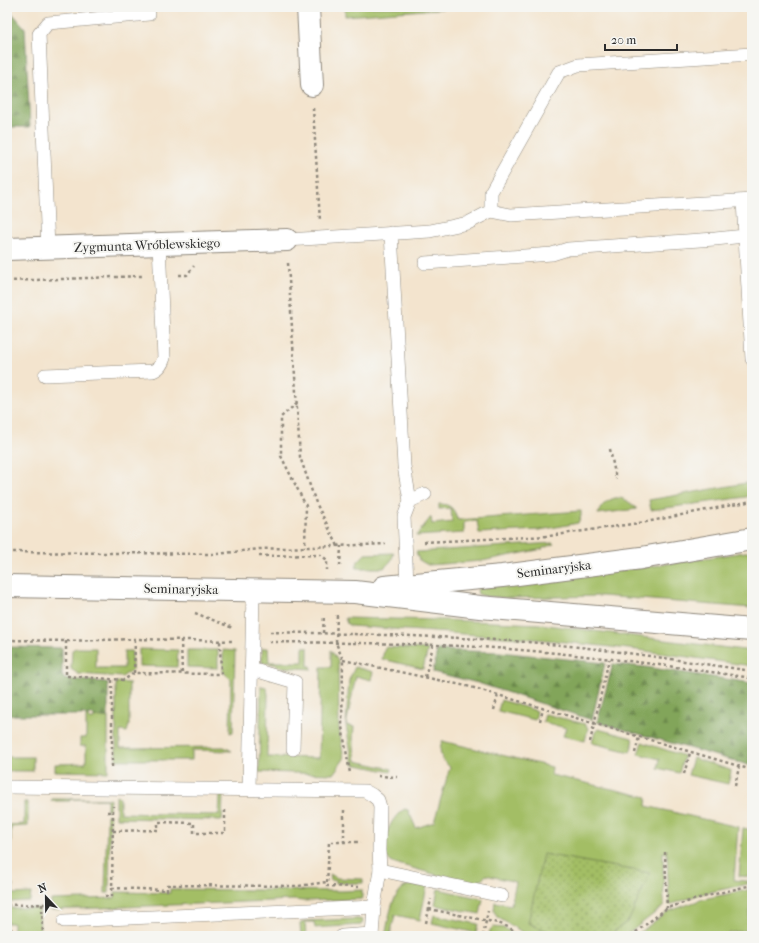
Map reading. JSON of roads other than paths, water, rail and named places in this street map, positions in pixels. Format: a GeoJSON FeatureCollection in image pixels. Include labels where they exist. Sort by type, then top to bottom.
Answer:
{"type":"FeatureCollection","features":[{"type":"Feature","properties":{"kind":"street"},"geometry":{"type":"LineString","coordinates":[[308,7],[312,85]]}},
{"type":"Feature","properties":{"kind":"street","name":"Zygmunta Wróblewskiego"},"geometry":{"type":"LineString","coordinates":[[7,249],[287,240]]}},
{"type":"Feature","properties":{"kind":"street","name":"Seminaryjska"},"geometry":{"type":"LineString","coordinates":[[355,592],[407,584],[502,576],[641,558],[752,539]]}},
{"type":"Feature","properties":{"kind":"street","name":"Seminaryjska"},"geometry":{"type":"LineString","coordinates":[[7,586],[355,592],[480,606],[752,630]]}},
{"type":"Feature","properties":{"kind":"lane"},"geometry":{"type":"LineString","coordinates":[[48,248],[39,34],[48,23],[148,14]]}},
{"type":"Feature","properties":{"kind":"lane"},"geometry":{"type":"LineString","coordinates":[[491,211],[490,192],[559,72],[578,65],[752,54]]}},
{"type":"Feature","properties":{"kind":"lane"},"geometry":{"type":"LineString","coordinates":[[287,240],[438,230],[468,223],[491,211],[511,215],[747,201],[745,236],[752,359]]}},
{"type":"Feature","properties":{"kind":"lane"},"geometry":{"type":"LineString","coordinates":[[391,233],[396,265],[404,466],[410,501],[404,517],[407,584]]}},
{"type":"Feature","properties":{"kind":"lane"},"geometry":{"type":"LineString","coordinates":[[425,263],[552,254],[568,249],[745,236]]}},
{"type":"Feature","properties":{"kind":"lane"},"geometry":{"type":"LineString","coordinates":[[45,375],[154,371],[158,369],[164,358],[159,244]]}},
{"type":"Feature","properties":{"kind":"lane"},"geometry":{"type":"LineString","coordinates":[[410,501],[425,494]]}},
{"type":"Feature","properties":{"kind":"lane"},"geometry":{"type":"LineString","coordinates":[[249,789],[253,591]]}},
{"type":"Feature","properties":{"kind":"lane"},"geometry":{"type":"LineString","coordinates":[[251,669],[295,682],[293,749]]}},
{"type":"Feature","properties":{"kind":"lane"},"geometry":{"type":"LineString","coordinates":[[7,787],[42,793],[249,789],[354,790],[365,791],[372,794],[378,800],[380,807],[380,870],[374,907],[372,935],[342,936]]}},
{"type":"Feature","properties":{"kind":"lane"},"geometry":{"type":"LineString","coordinates":[[380,870],[496,895]]}},
{"type":"Feature","properties":{"kind":"lane"},"geometry":{"type":"LineString","coordinates":[[64,921],[374,907]]}}]}
